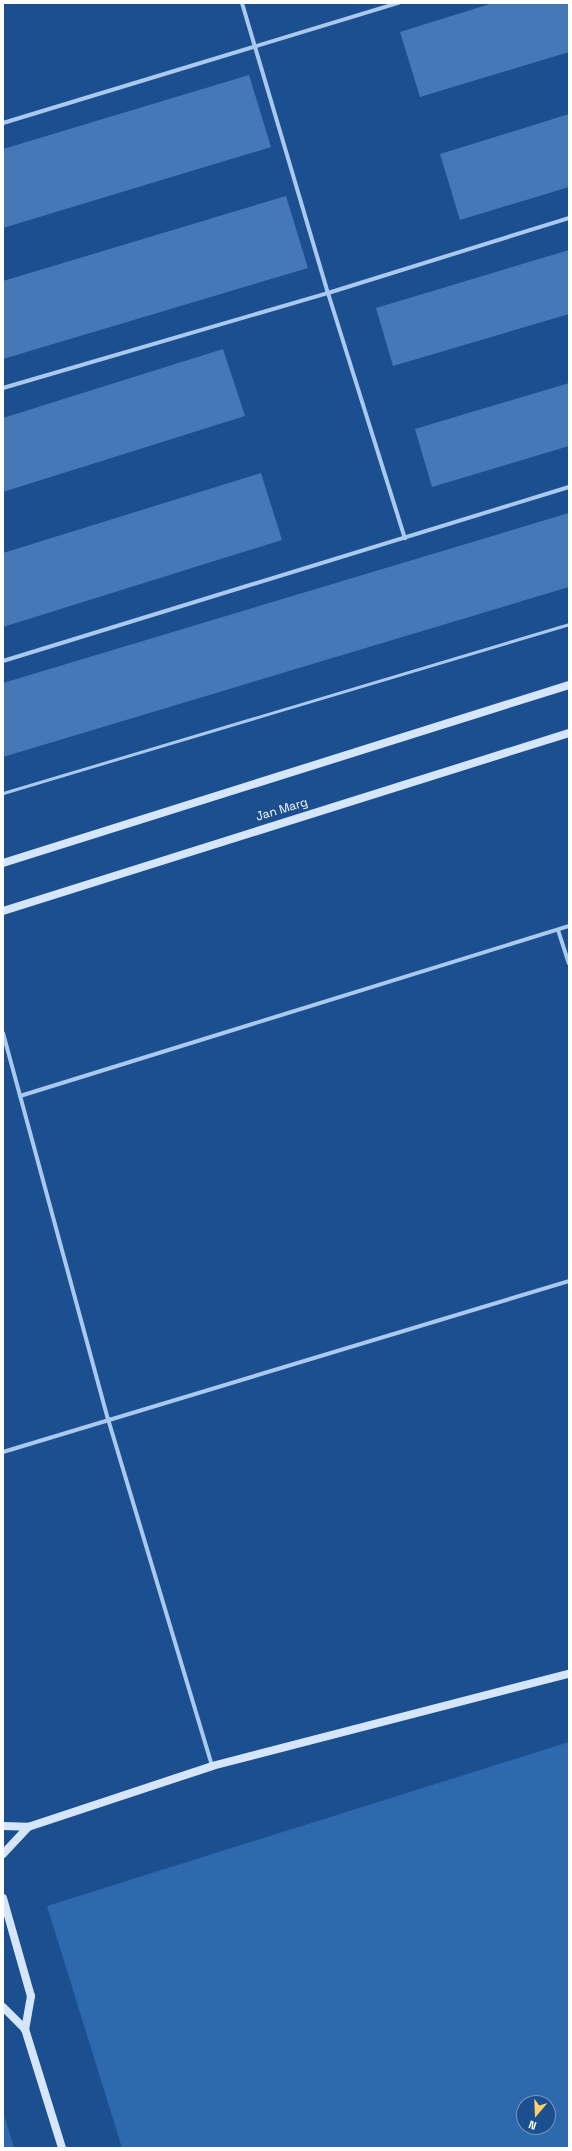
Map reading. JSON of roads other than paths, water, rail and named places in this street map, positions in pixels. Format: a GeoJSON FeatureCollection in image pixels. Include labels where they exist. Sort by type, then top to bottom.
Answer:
{"type":"FeatureCollection","features":[{"type":"Feature","properties":{"kind":"main road"},"geometry":{"type":"LineString","coordinates":[[3,863],[569,685]]}},
{"type":"Feature","properties":{"kind":"main road","name":"Jan Marg"},"geometry":{"type":"LineString","coordinates":[[3,911],[569,732]]}},
{"type":"Feature","properties":{"kind":"main road"},"geometry":{"type":"LineString","coordinates":[[3,1826],[28,1827],[212,1766],[569,1674]]}},
{"type":"Feature","properties":{"kind":"main road"},"geometry":{"type":"LineString","coordinates":[[3,1854],[28,1827]]}},
{"type":"Feature","properties":{"kind":"main road"},"geometry":{"type":"LineString","coordinates":[[3,1898],[31,1996],[25,2029],[62,2148]]}},
{"type":"Feature","properties":{"kind":"main road"},"geometry":{"type":"LineString","coordinates":[[3,2007],[25,2029]]}},
{"type":"Feature","properties":{"kind":"street"},"geometry":{"type":"LineString","coordinates":[[242,3],[328,293],[405,538]]}},
{"type":"Feature","properties":{"kind":"street"},"geometry":{"type":"LineString","coordinates":[[3,123],[399,3]]}},
{"type":"Feature","properties":{"kind":"street"},"geometry":{"type":"LineString","coordinates":[[3,388],[328,293],[569,218]]}},
{"type":"Feature","properties":{"kind":"street"},"geometry":{"type":"LineString","coordinates":[[3,661],[569,487]]}},
{"type":"Feature","properties":{"kind":"street"},"geometry":{"type":"LineString","coordinates":[[20,1096],[569,926]]}},
{"type":"Feature","properties":{"kind":"street"},"geometry":{"type":"LineString","coordinates":[[558,930],[569,964]]}},
{"type":"Feature","properties":{"kind":"street"},"geometry":{"type":"LineString","coordinates":[[3,1033],[108,1419],[212,1766]]}},
{"type":"Feature","properties":{"kind":"street"},"geometry":{"type":"LineString","coordinates":[[3,1452],[108,1419],[569,1281]]}},
{"type":"Feature","properties":{"kind":"lane"},"geometry":{"type":"LineString","coordinates":[[3,793],[569,624]]}}]}
